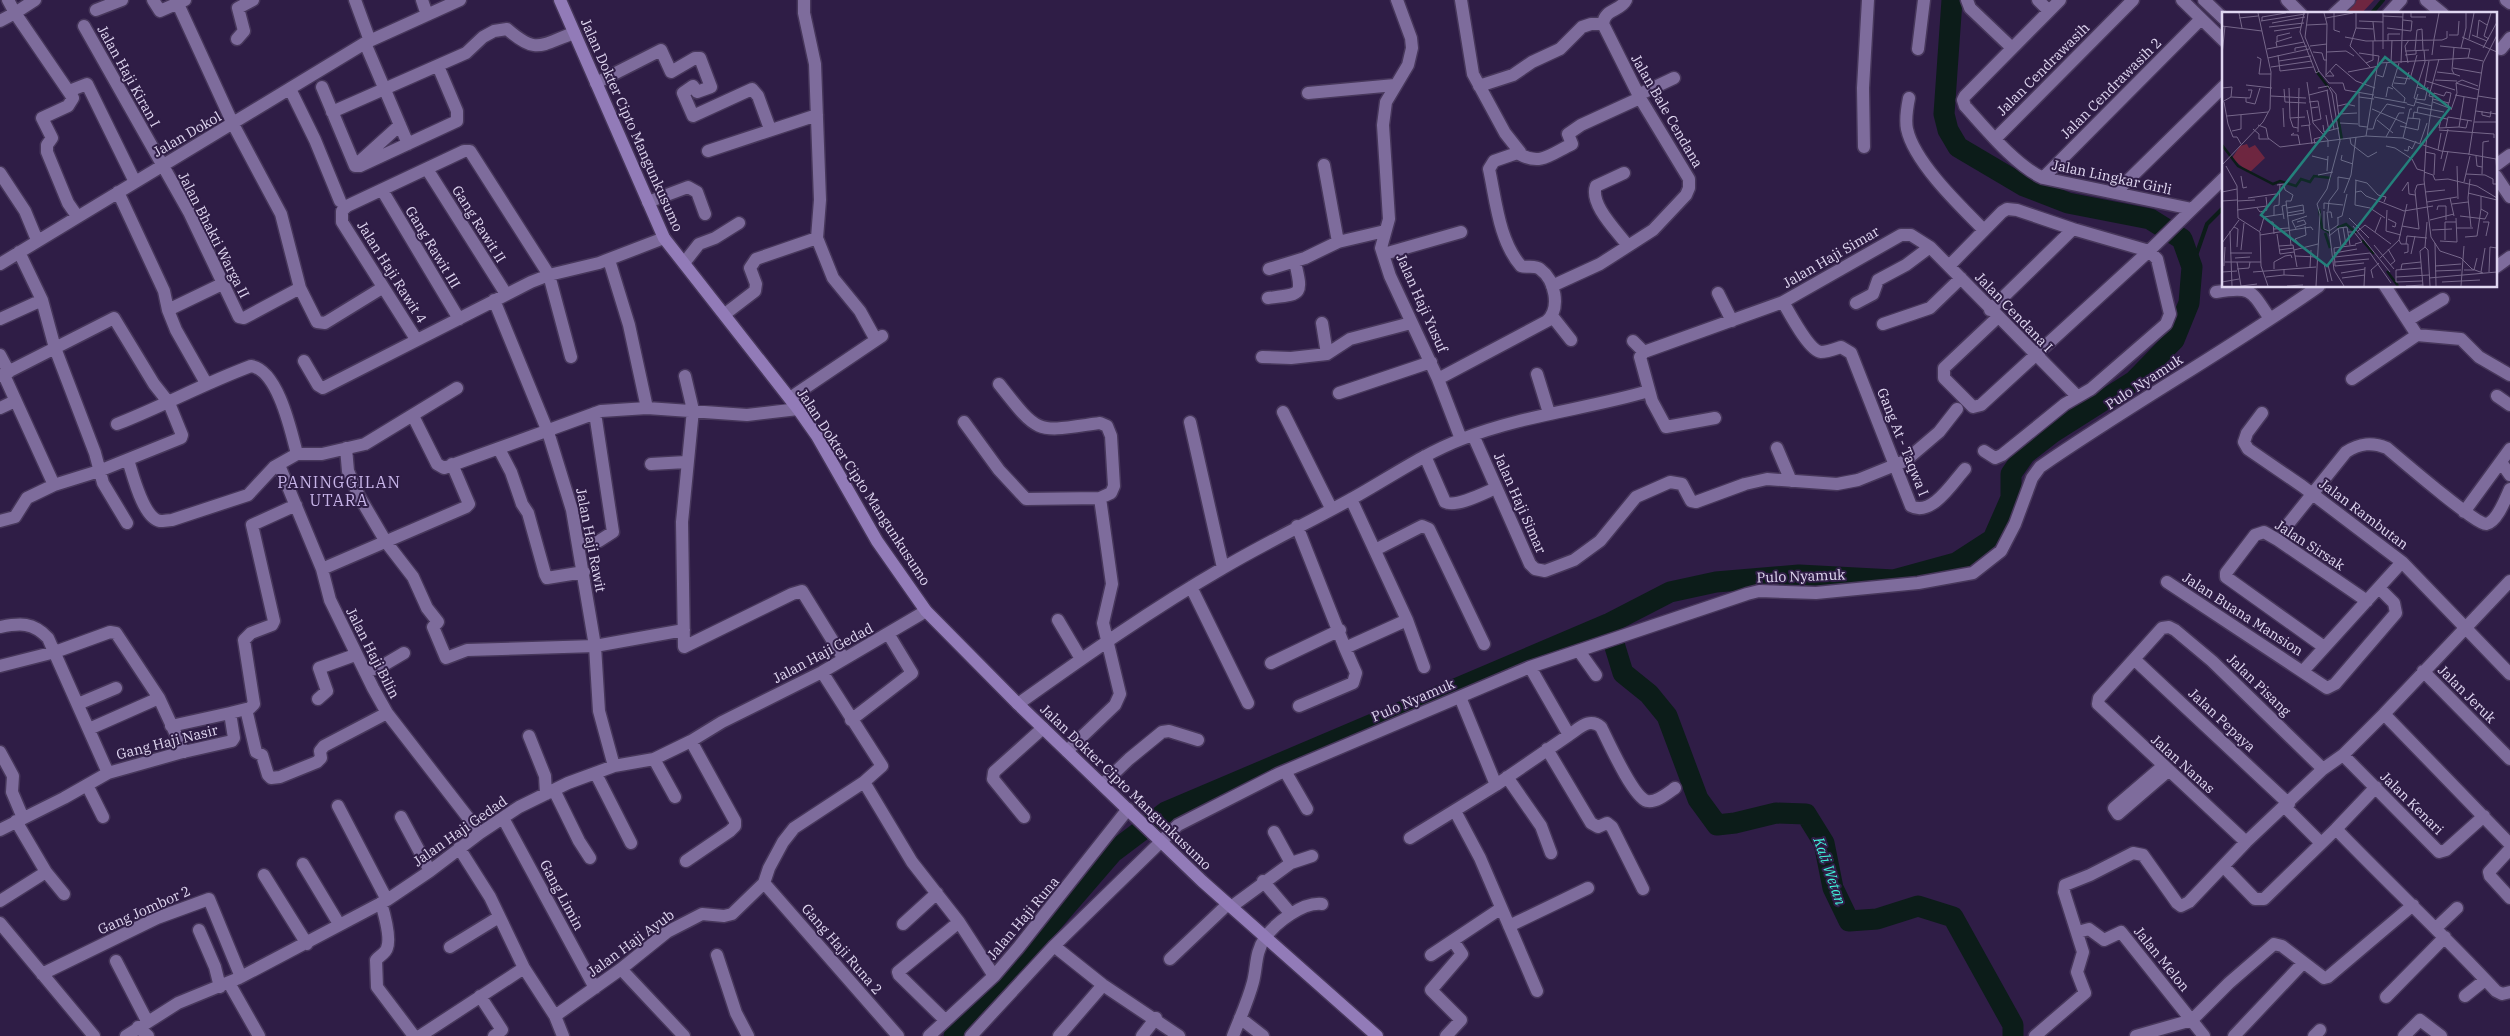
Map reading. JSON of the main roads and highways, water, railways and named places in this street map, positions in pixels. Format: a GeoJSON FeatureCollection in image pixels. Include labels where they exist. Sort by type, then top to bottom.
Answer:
{"type":"FeatureCollection","features":[{"type":"Feature","properties":{"kind":"main road","name":"Jalan Dokter Cipto Mangunkusumo"},"geometry":{"type":"LineString","coordinates":[[560,0],[664,238],[790,398],[817,436],[869,529],[926,611],[1018,704],[1229,905],[1377,1036]]}},
{"type":"Feature","properties":{"kind":"waterway"},"geometry":{"type":"LineString","coordinates":[[954,1036],[1113,852],[1166,812],[1608,624],[1670,592],[1716,582],[1799,575],[1894,580],[1956,563],[1993,539],[2011,498],[2011,474],[2025,454],[2052,433],[2134,381],[2174,340],[2189,303],[2192,267],[2182,239],[2150,219],[2068,203],[2024,186],[1958,147],[1948,130],[1944,114],[1952,0]]}},
{"type":"Feature","properties":{"kind":"waterway"},"geometry":{"type":"LineString","coordinates":[[2373,12],[2383,0]]}},
{"type":"Feature","properties":{"kind":"waterway"},"geometry":{"type":"LineString","coordinates":[[2192,267],[2207,224],[2222,209]]}},
{"type":"Feature","properties":{"kind":"waterway","name":"Kali Wetan"},"geometry":{"type":"LineString","coordinates":[[1608,624],[1623,673],[1649,694],[1667,716],[1698,799],[1717,825],[1735,823],[1776,813],[1806,814],[1824,843],[1833,888],[1849,921],[1877,919],[1918,906],[1953,917],[2013,1025],[2013,1036]]}},
{"type":"Feature","properties":{"kind":"district","name":"PANINGGILAN UTARA"},"geometry":{"type":"Point","coordinates":[339,491]}}]}
